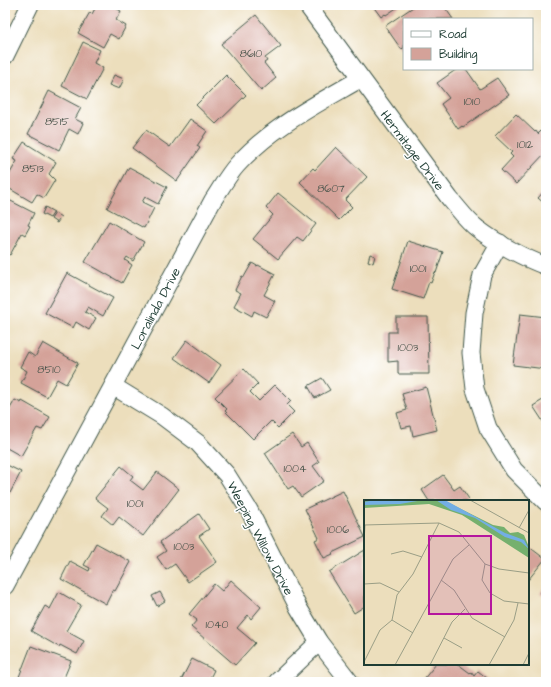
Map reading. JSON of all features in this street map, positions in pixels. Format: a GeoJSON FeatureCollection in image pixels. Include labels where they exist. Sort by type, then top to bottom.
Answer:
{"type":"FeatureCollection","features":[{"type":"Feature","properties":{"kind":"street"},"geometry":{"type":"LineString","coordinates":[[5,56],[30,5]]}},
{"type":"Feature","properties":{"kind":"street","name":"Hermitage Drive"},"geometry":{"type":"LineString","coordinates":[[307,5],[360,79],[450,199],[477,228],[536,263],[546,266]]}},
{"type":"Feature","properties":{"kind":"street","name":"Loralinda Drive"},"geometry":{"type":"LineString","coordinates":[[5,586],[213,200],[237,166],[264,138],[303,111],[360,79]]}},
{"type":"Feature","properties":{"kind":"street"},"geometry":{"type":"LineString","coordinates":[[500,243],[482,275],[474,313],[471,353],[475,389],[488,428],[514,470],[546,502]]}},
{"type":"Feature","properties":{"kind":"street","name":"Weeping Willow Drive"},"geometry":{"type":"LineString","coordinates":[[113,386],[162,416],[198,443],[227,475],[249,510],[298,607],[319,642],[350,682]]}},
{"type":"Feature","properties":{"kind":"street"},"geometry":{"type":"LineString","coordinates":[[277,682],[319,642]]}},
{"type":"Feature","properties":{"kind":"building"},"geometry":{"type":"Polygon","coordinates":[[[97,5],[110,5],[121,11],[116,20],[126,26],[119,39],[110,34],[103,47],[78,33],[90,12],[92,14],[97,5]]]}},
{"type":"Feature","properties":{"kind":"building"},"geometry":{"type":"Polygon","coordinates":[[[372,5],[401,5],[381,17],[372,5]]]}},
{"type":"Feature","properties":{"kind":"building"},"geometry":{"type":"Polygon","coordinates":[[[416,5],[443,5],[452,18],[403,18],[403,48],[401,49],[385,26],[416,5]]]}},
{"type":"Feature","properties":{"kind":"building"},"geometry":{"type":"Polygon","coordinates":[[[256,15],[281,46],[265,58],[267,61],[264,63],[276,78],[261,91],[221,44],[256,15]]]}},
{"type":"Feature","properties":{"kind":"building"},"geometry":{"type":"Polygon","coordinates":[[[83,42],[100,50],[94,63],[103,68],[87,99],[62,86],[83,42]]]}},
{"type":"Feature","properties":{"kind":"building"},"geometry":{"type":"Polygon","coordinates":[[[456,70],[467,70],[480,89],[497,78],[509,95],[458,129],[441,104],[449,98],[437,83],[456,70]]]}},
{"type":"Feature","properties":{"kind":"building"},"geometry":{"type":"Polygon","coordinates":[[[114,75],[124,79],[119,89],[109,85],[114,75]]]}},
{"type":"Feature","properties":{"kind":"building"},"geometry":{"type":"Polygon","coordinates":[[[226,75],[246,95],[216,124],[196,105],[226,75]]]}},
{"type":"Feature","properties":{"kind":"building"},"geometry":{"type":"Polygon","coordinates":[[[49,91],[81,108],[75,119],[83,123],[78,134],[69,129],[59,150],[28,134],[49,91]]]}},
{"type":"Feature","properties":{"kind":"building"},"geometry":{"type":"Polygon","coordinates":[[[516,114],[538,134],[545,127],[546,128],[546,152],[516,184],[501,170],[513,157],[510,154],[512,152],[495,136],[516,114]]]}},
{"type":"Feature","properties":{"kind":"building"},"geometry":{"type":"Polygon","coordinates":[[[190,119],[207,131],[197,146],[200,148],[177,181],[132,148],[146,130],[170,147],[190,119]]]}},
{"type":"Feature","properties":{"kind":"building"},"geometry":{"type":"Polygon","coordinates":[[[24,142],[56,162],[49,174],[55,180],[44,198],[37,194],[32,202],[5,186],[5,182],[17,161],[13,159],[24,142]]]}},
{"type":"Feature","properties":{"kind":"building"},"geometry":{"type":"Polygon","coordinates":[[[336,147],[367,177],[345,200],[352,207],[339,220],[300,182],[313,168],[315,170],[336,147]]]}},
{"type":"Feature","properties":{"kind":"building"},"geometry":{"type":"Polygon","coordinates":[[[129,167],[167,187],[158,204],[145,197],[142,202],[154,208],[144,228],[107,208],[129,167]]]}},
{"type":"Feature","properties":{"kind":"building"},"geometry":{"type":"Polygon","coordinates":[[[546,189],[546,205],[538,198],[546,189]]]}},
{"type":"Feature","properties":{"kind":"building"},"geometry":{"type":"Polygon","coordinates":[[[278,193],[316,224],[303,241],[297,237],[278,259],[253,239],[273,215],[266,208],[278,193]]]}},
{"type":"Feature","properties":{"kind":"building"},"geometry":{"type":"Polygon","coordinates":[[[5,198],[34,213],[28,225],[30,226],[25,235],[22,233],[10,255],[5,252],[5,198]]]}},
{"type":"Feature","properties":{"kind":"building"},"geometry":{"type":"Polygon","coordinates":[[[45,207],[54,212],[50,218],[42,214],[45,207]]]}},
{"type":"Feature","properties":{"kind":"building"},"geometry":{"type":"Polygon","coordinates":[[[55,213],[61,217],[57,223],[51,219],[55,213]]]}},
{"type":"Feature","properties":{"kind":"building"},"geometry":{"type":"Polygon","coordinates":[[[109,221],[144,242],[133,261],[127,257],[125,260],[132,265],[122,283],[85,262],[109,221]]]}},
{"type":"Feature","properties":{"kind":"building"},"geometry":{"type":"Polygon","coordinates":[[[408,241],[443,252],[436,273],[435,272],[431,283],[429,282],[423,299],[392,289],[408,241]]]}},
{"type":"Feature","properties":{"kind":"building"},"geometry":{"type":"Polygon","coordinates":[[[370,254],[375,256],[373,263],[368,261],[370,254]]]}},
{"type":"Feature","properties":{"kind":"building"},"geometry":{"type":"Polygon","coordinates":[[[252,263],[275,274],[264,295],[275,301],[266,317],[254,311],[252,316],[234,306],[241,293],[235,290],[242,276],[244,277],[252,263]]]}},
{"type":"Feature","properties":{"kind":"building"},"geometry":{"type":"Polygon","coordinates":[[[67,273],[113,298],[103,316],[88,307],[85,312],[96,318],[89,330],[76,322],[73,328],[45,313],[67,273]]]}},
{"type":"Feature","properties":{"kind":"building"},"geometry":{"type":"Polygon","coordinates":[[[520,314],[546,317],[546,369],[513,365],[520,314]]]}},
{"type":"Feature","properties":{"kind":"building"},"geometry":{"type":"Polygon","coordinates":[[[396,317],[428,317],[429,374],[398,374],[398,361],[388,362],[388,332],[396,332],[396,317]]]}},
{"type":"Feature","properties":{"kind":"building"},"geometry":{"type":"Polygon","coordinates":[[[187,340],[221,365],[209,383],[174,358],[187,340]]]}},
{"type":"Feature","properties":{"kind":"building"},"geometry":{"type":"Polygon","coordinates":[[[43,343],[78,363],[66,384],[57,379],[47,397],[21,383],[27,371],[20,367],[28,352],[35,357],[43,343]]]}},
{"type":"Feature","properties":{"kind":"building"},"geometry":{"type":"Polygon","coordinates":[[[244,369],[258,384],[250,392],[259,401],[275,385],[291,401],[287,405],[294,412],[278,428],[271,421],[253,439],[225,411],[227,409],[215,397],[244,369]]]}},
{"type":"Feature","properties":{"kind":"building"},"geometry":{"type":"Polygon","coordinates":[[[322,378],[330,390],[315,398],[308,386],[322,378]]]}},
{"type":"Feature","properties":{"kind":"building"},"geometry":{"type":"Polygon","coordinates":[[[426,387],[437,430],[413,436],[411,426],[401,428],[397,413],[407,410],[402,394],[426,387]]]}},
{"type":"Feature","properties":{"kind":"building"},"geometry":{"type":"Polygon","coordinates":[[[546,398],[546,426],[533,406],[546,398]]]}},
{"type":"Feature","properties":{"kind":"building"},"geometry":{"type":"Polygon","coordinates":[[[15,400],[21,403],[22,401],[50,417],[42,430],[37,428],[21,456],[5,447],[5,417],[15,400]]]}},
{"type":"Feature","properties":{"kind":"building"},"geometry":{"type":"Polygon","coordinates":[[[292,434],[301,447],[307,443],[319,462],[313,466],[324,481],[301,497],[293,486],[288,489],[265,453],[292,434]]]}},
{"type":"Feature","properties":{"kind":"building"},"geometry":{"type":"Polygon","coordinates":[[[5,464],[21,472],[10,493],[5,490],[5,464]]]}},
{"type":"Feature","properties":{"kind":"building"},"geometry":{"type":"Polygon","coordinates":[[[121,466],[133,476],[130,480],[143,490],[157,472],[179,489],[143,536],[119,517],[113,525],[102,516],[108,508],[95,498],[121,466]]]}},
{"type":"Feature","properties":{"kind":"building"},"geometry":{"type":"Polygon","coordinates":[[[443,475],[454,490],[460,486],[469,499],[428,500],[422,490],[443,475]]]}},
{"type":"Feature","properties":{"kind":"building"},"geometry":{"type":"Polygon","coordinates":[[[343,491],[364,537],[324,558],[315,540],[319,538],[305,509],[343,491]]]}},
{"type":"Feature","properties":{"kind":"building"},"geometry":{"type":"Polygon","coordinates":[[[199,514],[209,529],[199,536],[217,562],[188,582],[175,564],[166,570],[157,557],[166,551],[160,542],[199,514]]]}},
{"type":"Feature","properties":{"kind":"building"},"geometry":{"type":"Polygon","coordinates":[[[96,543],[131,562],[106,604],[61,579],[70,561],[89,571],[90,568],[84,565],[96,543]]]}},
{"type":"Feature","properties":{"kind":"building"},"geometry":{"type":"Polygon","coordinates":[[[529,547],[545,559],[529,579],[529,547]]]}},
{"type":"Feature","properties":{"kind":"building"},"geometry":{"type":"Polygon","coordinates":[[[364,551],[364,607],[354,613],[329,572],[364,551]]]}},
{"type":"Feature","properties":{"kind":"building"},"geometry":{"type":"Polygon","coordinates":[[[231,580],[261,607],[251,619],[248,615],[237,628],[255,643],[235,665],[191,627],[197,620],[189,614],[214,584],[222,591],[231,580]]]}},
{"type":"Feature","properties":{"kind":"building"},"geometry":{"type":"Polygon","coordinates":[[[546,583],[546,597],[540,594],[546,583]]]}},
{"type":"Feature","properties":{"kind":"building"},"geometry":{"type":"Polygon","coordinates":[[[59,592],[81,605],[66,631],[84,641],[77,654],[60,645],[59,647],[31,631],[45,606],[50,609],[59,592]]]}},
{"type":"Feature","properties":{"kind":"building"},"geometry":{"type":"Polygon","coordinates":[[[160,592],[165,601],[157,606],[152,596],[160,592]]]}},
{"type":"Feature","properties":{"kind":"building"},"geometry":{"type":"Polygon","coordinates":[[[31,646],[71,661],[63,680],[67,682],[17,682],[31,646]]]}},
{"type":"Feature","properties":{"kind":"building"},"geometry":{"type":"Polygon","coordinates":[[[192,659],[214,670],[208,682],[180,682],[192,659]]]}},
{"type":"Feature","properties":{"kind":"building"},"geometry":{"type":"Polygon","coordinates":[[[435,665],[459,665],[470,673],[471,672],[474,676],[478,671],[492,682],[425,682],[423,680],[435,665]]]}}]}
